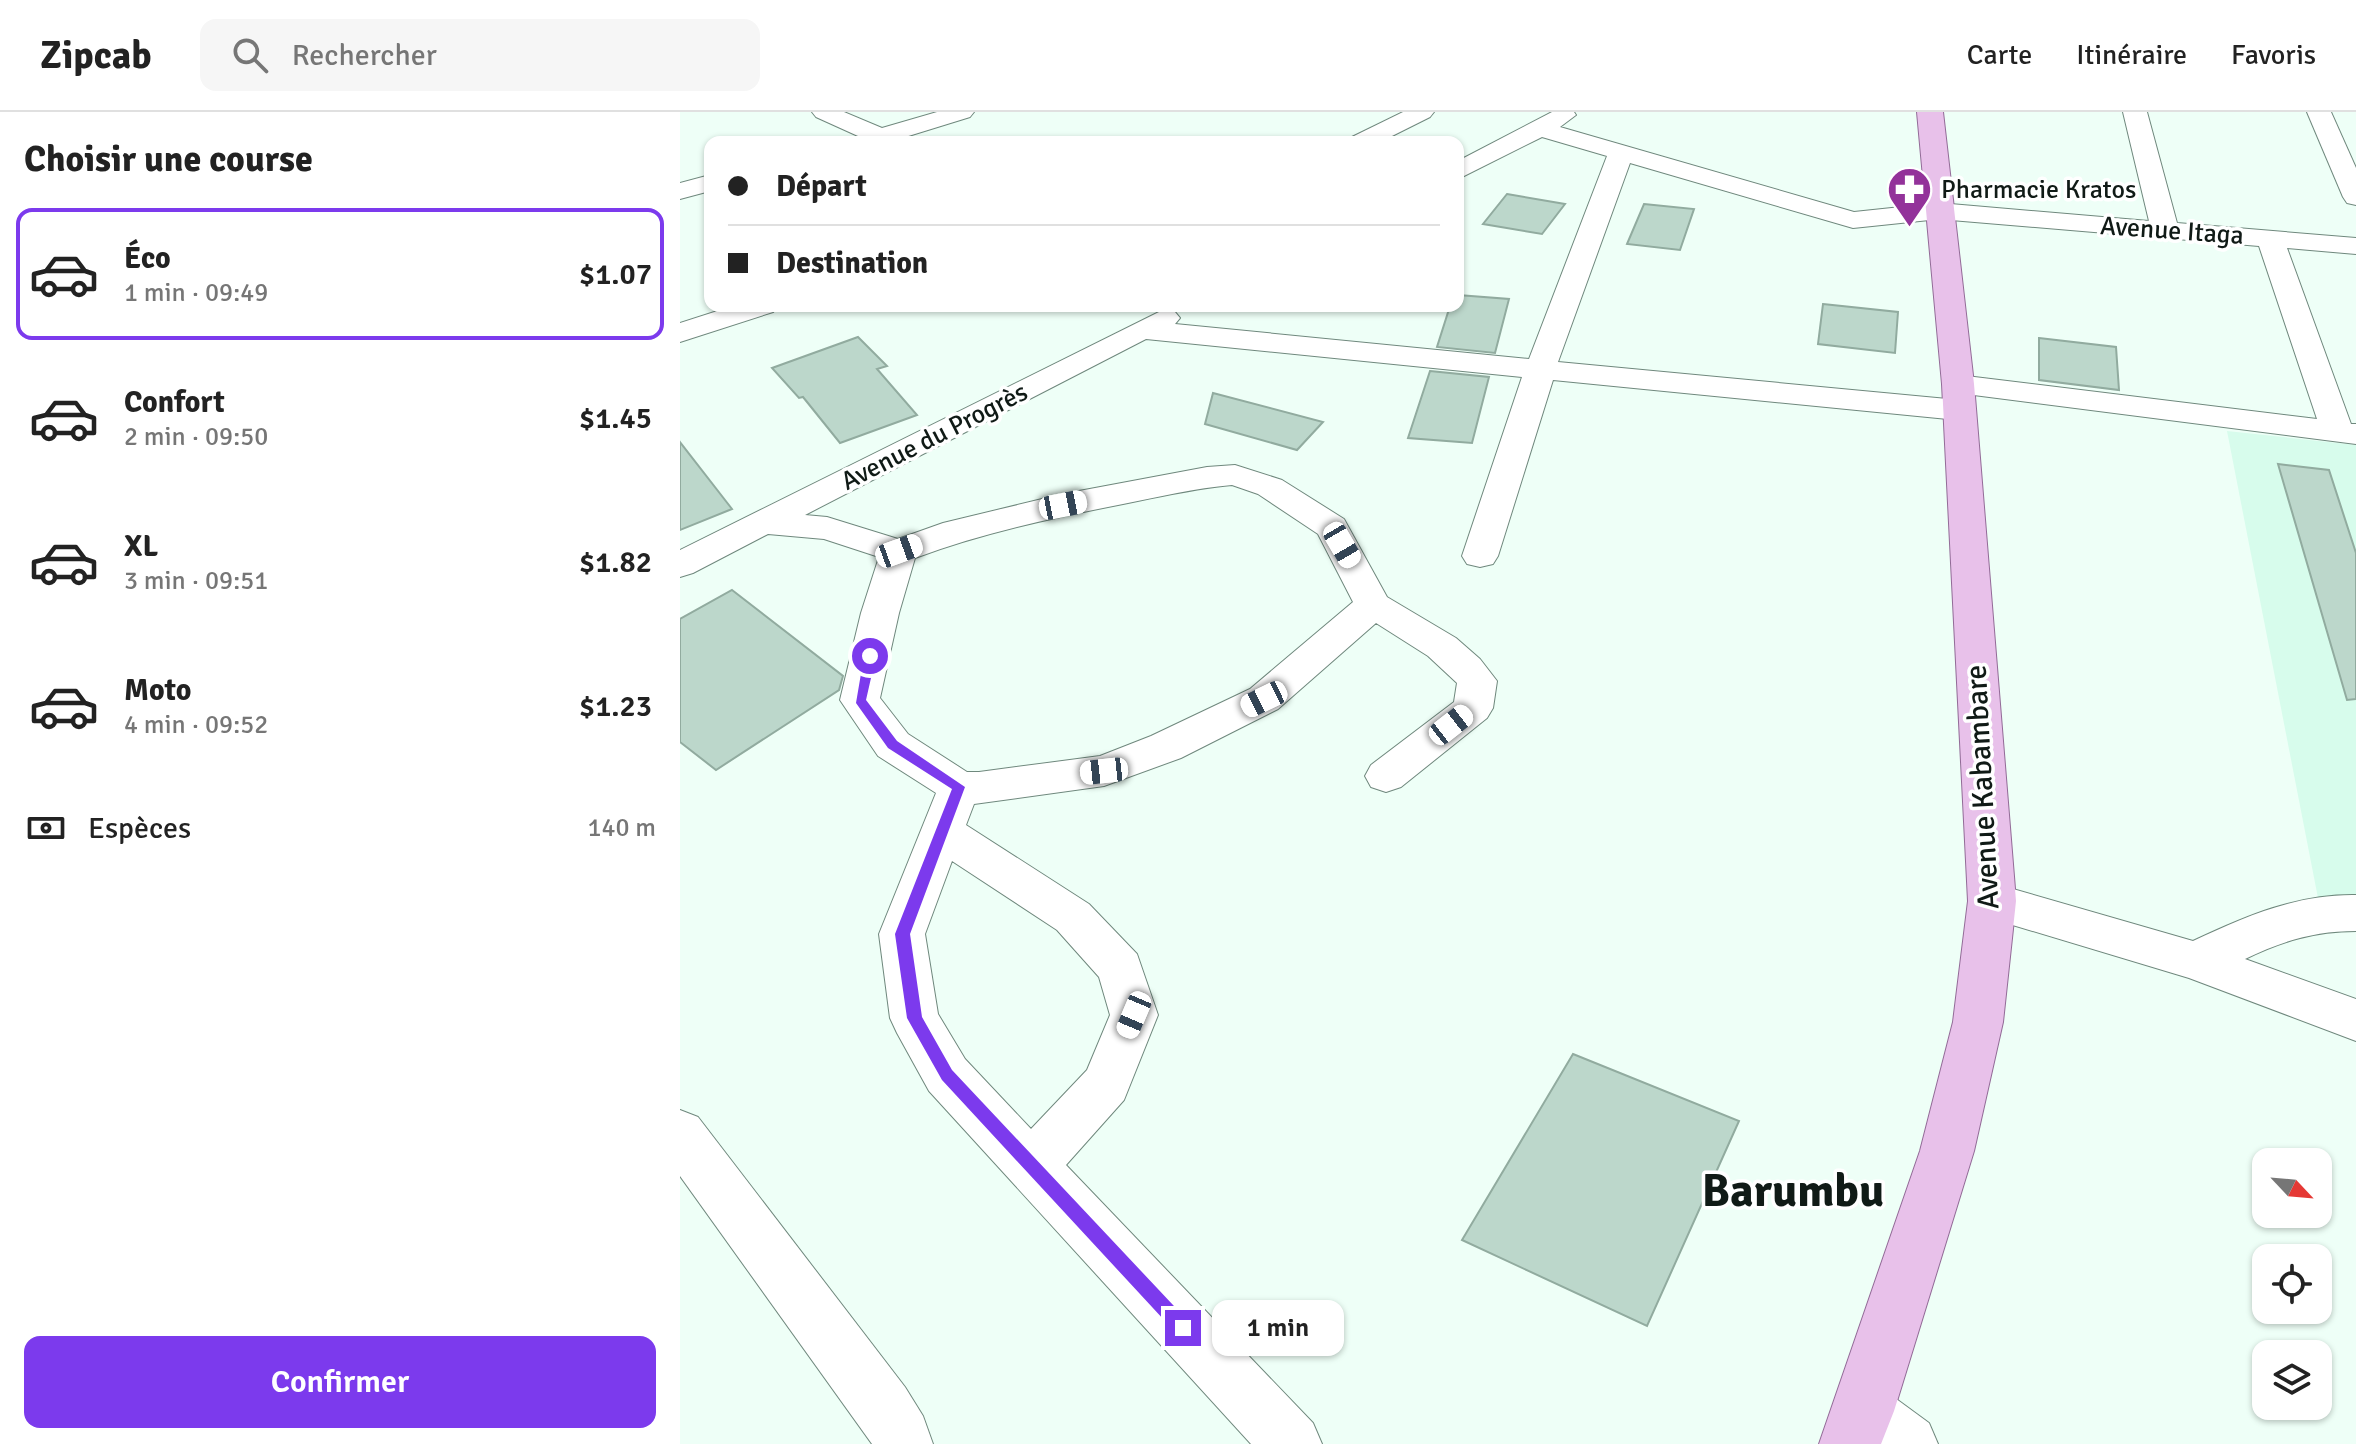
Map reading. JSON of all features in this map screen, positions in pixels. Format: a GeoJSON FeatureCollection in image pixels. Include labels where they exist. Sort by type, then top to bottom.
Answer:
{"type":"FeatureCollection","features":[{"type":"Feature","properties":{"kind":"main road","name":"Avenue Kabambare"},"geometry":{"type":"LineString","coordinates":[[1874,1433],[1978,1022],[1992,901],[1958,397],[1930,112]]}},
{"type":"Feature","properties":{"kind":"street"},"geometry":{"type":"LineString","coordinates":[[824,112],[871,136]]}},
{"type":"Feature","properties":{"kind":"street"},"geometry":{"type":"LineString","coordinates":[[891,136],[962,112]]}},
{"type":"Feature","properties":{"kind":"street"},"geometry":{"type":"LineString","coordinates":[[1373,136],[1422,112]]}},
{"type":"Feature","properties":{"kind":"street"},"geometry":{"type":"LineString","coordinates":[[1464,168],[1542,129],[1568,112]]}},
{"type":"Feature","properties":{"kind":"street"},"geometry":{"type":"LineString","coordinates":[[2135,112],[2165,229]]}},
{"type":"Feature","properties":{"kind":"street"},"geometry":{"type":"LineString","coordinates":[[2319,112],[2356,197]]}},
{"type":"Feature","properties":{"kind":"street","name":"Avenue Itaga"},"geometry":{"type":"LineString","coordinates":[[1542,129],[1853,220],[1939,211],[2356,246]]}},
{"type":"Feature","properties":{"kind":"street"},"geometry":{"type":"LineString","coordinates":[[1480,556],[1541,367],[1621,153]]}},
{"type":"Feature","properties":{"kind":"street"},"geometry":{"type":"LineString","coordinates":[[680,191],[704,185]]}},
{"type":"Feature","properties":{"kind":"street"},"geometry":{"type":"LineString","coordinates":[[1141,330],[1541,367],[1958,397],[2347,433],[2270,238]]}},
{"type":"Feature","properties":{"kind":"street"},"geometry":{"type":"LineString","coordinates":[[680,333],[745,312]]}},
{"type":"Feature","properties":{"kind":"street","name":"Avenue du Progrès"},"geometry":{"type":"LineString","coordinates":[[680,565],[1176,312]]}},
{"type":"Feature","properties":{"kind":"street"},"geometry":{"type":"LineString","coordinates":[[762,523],[827,528],[899,551],[955,531],[1063,505],[1207,477],[1235,475],[1270,487],[1332,527],[1373,605],[1418,629],[1459,658],[1477,681],[1473,708],[1386,776]]}},
{"type":"Feature","properties":{"kind":"street"},"geometry":{"type":"LineString","coordinates":[[899,551],[880,613],[860,700],[893,745],[950,810],[1073,917],[1120,968],[1134,1015],[1106,1084],[1032,1165]]}},
{"type":"Feature","properties":{"kind":"street"},"geometry":{"type":"LineString","coordinates":[[1292,1444],[947,1075],[914,1018],[902,934],[950,810],[979,788],[1104,771],[1166,747],[1264,699],[1373,605]]}},
{"type":"Feature","properties":{"kind":"street"},"geometry":{"type":"LineString","coordinates":[[1992,901],[2196,961],[2356,1020]]}},
{"type":"Feature","properties":{"kind":"street"},"geometry":{"type":"LineString","coordinates":[[2196,961],[2283,921],[2335,912],[2356,913]]}},
{"type":"Feature","properties":{"kind":"street"},"geometry":{"type":"LineString","coordinates":[[680,1134],[884,1408],[903,1444]]}},
{"type":"Feature","properties":{"kind":"shaded area"},"geometry":{"type":"Polygon","coordinates":[[[2227,431],[2356,445],[2356,903],[2318,898],[2227,431]]]}},
{"type":"Feature","properties":{"kind":"building"},"geometry":{"type":"Polygon","coordinates":[[[1507,194],[1565,204],[1542,234],[1483,224],[1507,194]]]}},
{"type":"Feature","properties":{"kind":"building"},"geometry":{"type":"Polygon","coordinates":[[[1644,204],[1694,209],[1680,250],[1627,244],[1644,204]]]}},
{"type":"Feature","properties":{"kind":"building"},"geometry":{"type":"Polygon","coordinates":[[[1464,295],[1509,299],[1495,353],[1437,347],[1448,312],[1464,312],[1464,295]]]}},
{"type":"Feature","properties":{"kind":"building"},"geometry":{"type":"Polygon","coordinates":[[[1823,304],[1898,312],[1895,353],[1818,344],[1823,304]]]}},
{"type":"Feature","properties":{"kind":"building"},"geometry":{"type":"Polygon","coordinates":[[[858,337],[887,366],[877,369],[917,415],[840,443],[803,397],[799,398],[772,368],[858,337]]]}},
{"type":"Feature","properties":{"kind":"building"},"geometry":{"type":"Polygon","coordinates":[[[2039,338],[2116,347],[2119,390],[2039,380],[2039,338]]]}},
{"type":"Feature","properties":{"kind":"building"},"geometry":{"type":"Polygon","coordinates":[[[1430,371],[1489,377],[1472,443],[1408,438],[1430,371]]]}},
{"type":"Feature","properties":{"kind":"building"},"geometry":{"type":"Polygon","coordinates":[[[1213,393],[1323,422],[1297,450],[1205,424],[1213,393]]]}},
{"type":"Feature","properties":{"kind":"building"},"geometry":{"type":"Polygon","coordinates":[[[680,442],[732,509],[680,530],[680,442]]]}},
{"type":"Feature","properties":{"kind":"building"},"geometry":{"type":"Polygon","coordinates":[[[2278,464],[2329,470],[2356,553],[2356,699],[2347,700],[2278,464]]]}},
{"type":"Feature","properties":{"kind":"building"},"geometry":{"type":"Polygon","coordinates":[[[732,590],[843,676],[839,690],[716,770],[680,742],[680,619],[732,590]]]}},
{"type":"Feature","properties":{"kind":"building"},"geometry":{"type":"Polygon","coordinates":[[[1573,1054],[1739,1121],[1647,1326],[1462,1240],[1573,1054]]]}},
{"type":"Feature","properties":{"kind":"place","name":"Pharmacie Kratos"},"geometry":{"type":"Point","coordinates":[1910,228]}},
{"type":"Feature","properties":{"kind":"district","name":"Barumbu"},"geometry":{"type":"Point","coordinates":[1793,1190]}},
{"type":"Feature","properties":{"kind":"route"},"geometry":{"type":"LineString","coordinates":[[870,656],[860,700],[893,745],[959,787],[902,934],[914,1018],[947,1075],[1183,1328]]}}]}
